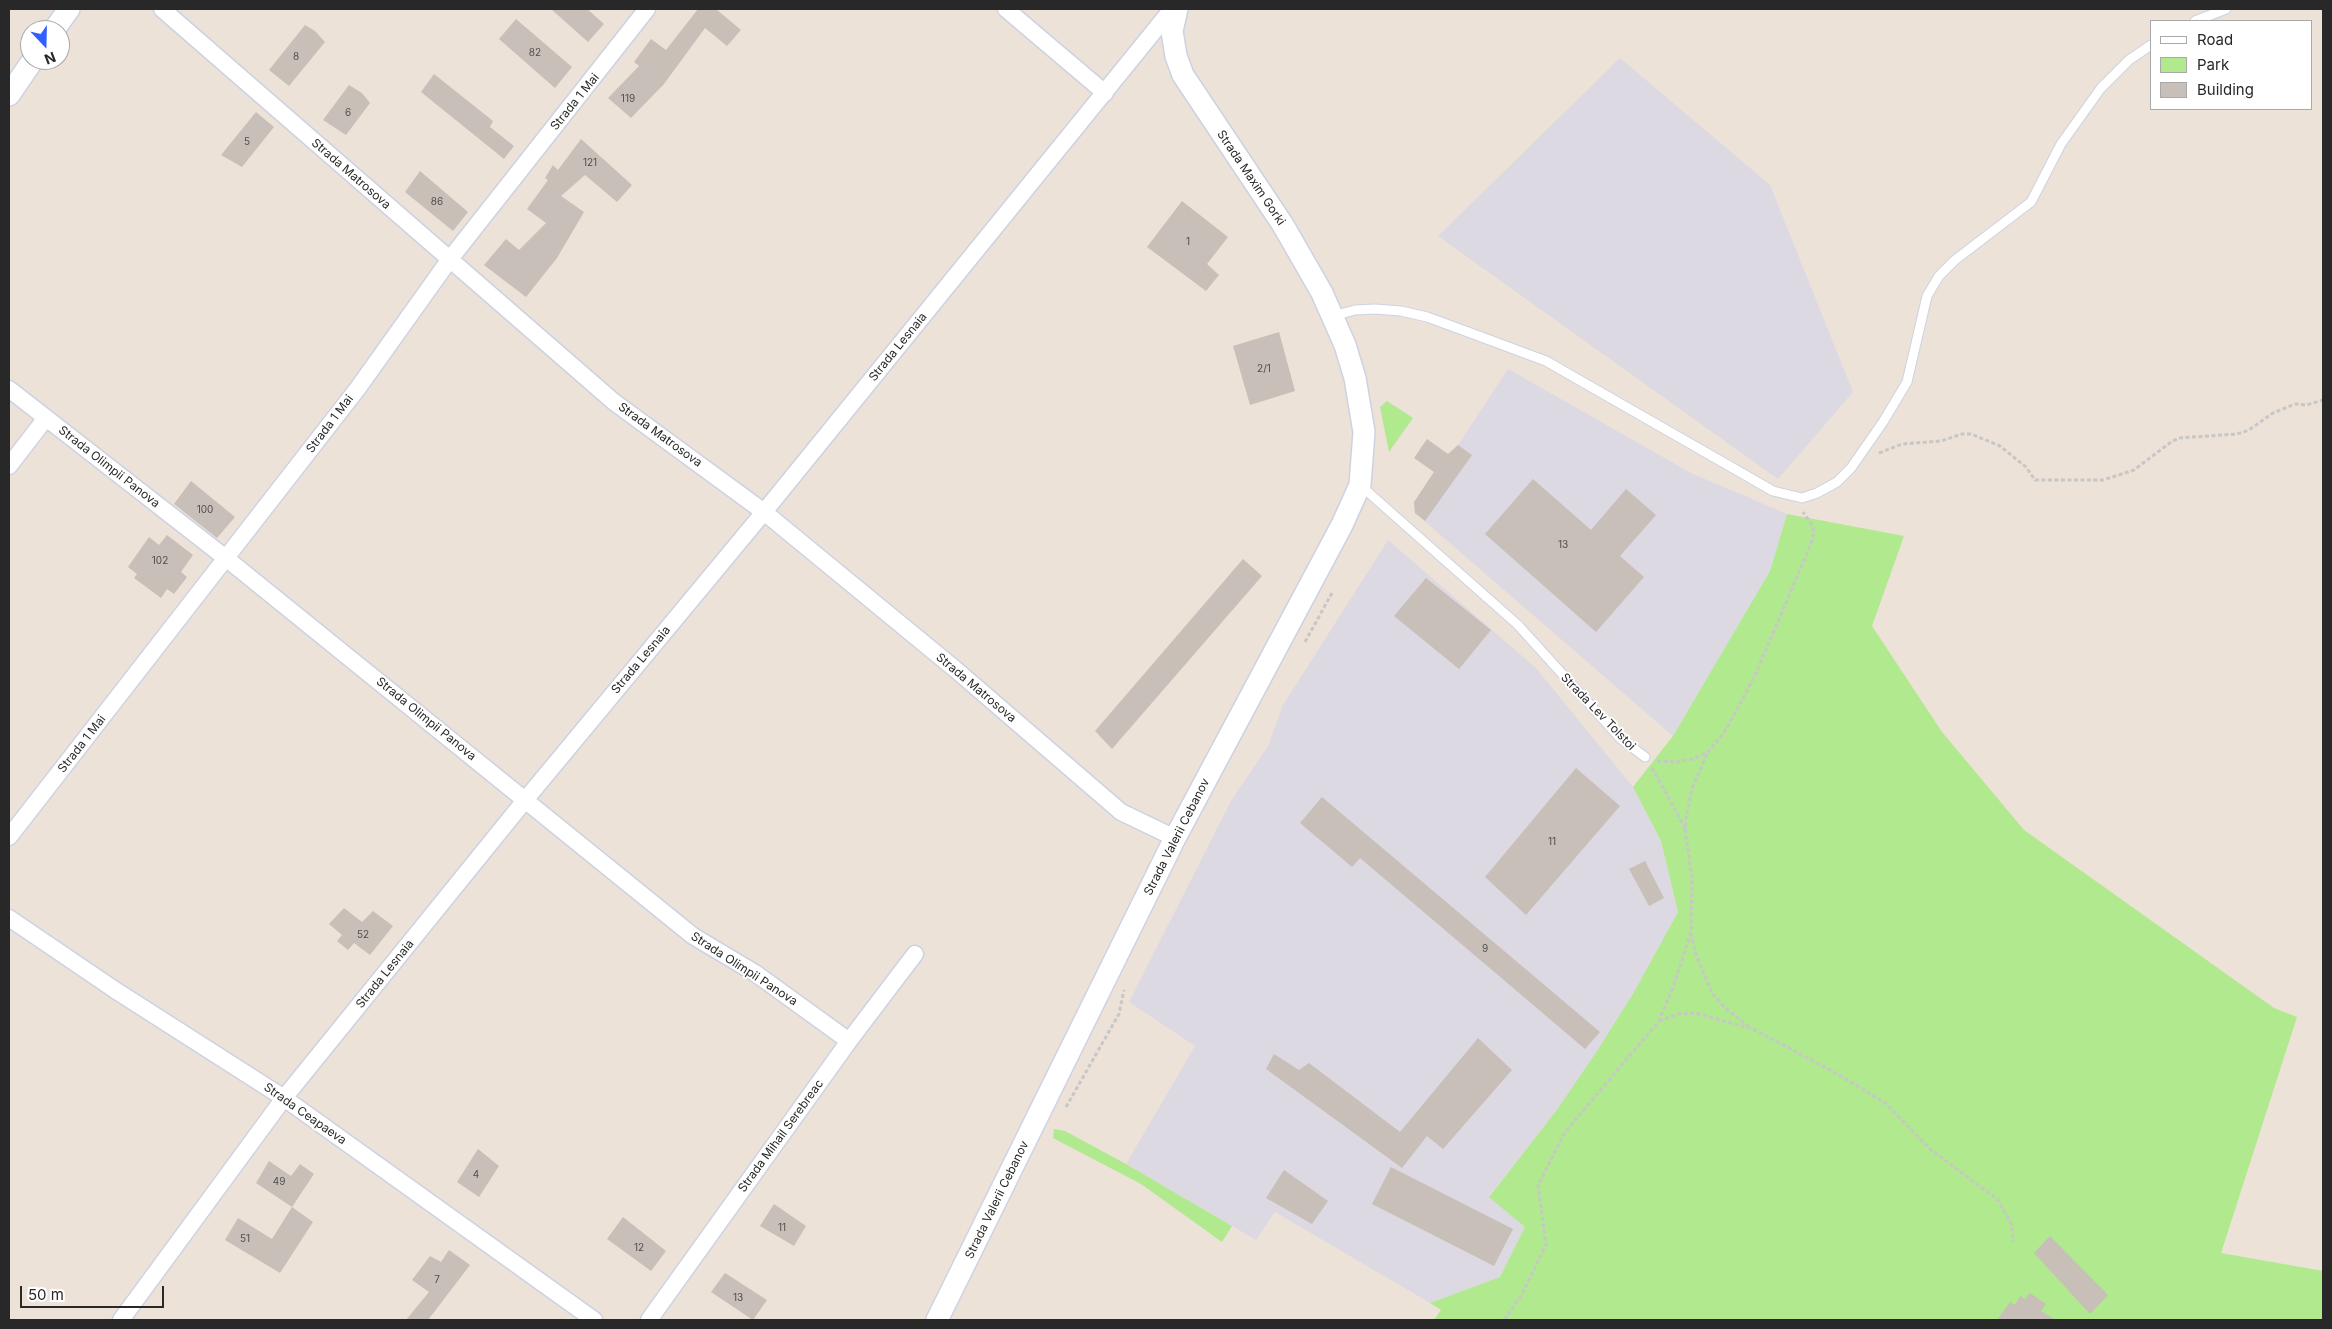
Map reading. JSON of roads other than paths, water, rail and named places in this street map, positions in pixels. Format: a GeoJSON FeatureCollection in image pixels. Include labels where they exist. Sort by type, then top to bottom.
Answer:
{"type":"FeatureCollection","features":[{"type":"Feature","properties":{"kind":"street"},"geometry":{"type":"LineString","coordinates":[[61,20],[69,9]]}},
{"type":"Feature","properties":{"kind":"street","name":"Strada Matrosova"},"geometry":{"type":"LineString","coordinates":[[162,9],[614,402],[764,512],[955,669],[1121,812],[1175,838]]}},
{"type":"Feature","properties":{"kind":"street","name":"Strada 1 Mai"},"geometry":{"type":"LineString","coordinates":[[9,837],[227,559],[358,388],[450,259],[648,9]]}},
{"type":"Feature","properties":{"kind":"street"},"geometry":{"type":"LineString","coordinates":[[1006,9],[1105,93]]}},
{"type":"Feature","properties":{"kind":"street","name":"Strada Lesnaia"},"geometry":{"type":"LineString","coordinates":[[121,1320],[284,1098],[526,799],[764,512],[1172,9]]}},
{"type":"Feature","properties":{"kind":"street","name":"Strada Maxim Gorki"},"geometry":{"type":"LineString","coordinates":[[1177,9],[1172,31],[1176,56],[1183,75],[1283,225],[1322,293],[1345,345]]}},
{"type":"Feature","properties":{"kind":"street"},"geometry":{"type":"LineString","coordinates":[[9,95],[26,70]]}},
{"type":"Feature","properties":{"kind":"street","name":"Strada Valerii Cebanov"},"geometry":{"type":"LineString","coordinates":[[937,1320],[1175,838],[1342,525],[1360,485],[1364,432],[1355,378],[1345,345]]}},
{"type":"Feature","properties":{"kind":"street","name":"Strada Olimpii Panova"},"geometry":{"type":"LineString","coordinates":[[9,389],[227,559],[693,936],[755,973],[849,1041]]}},
{"type":"Feature","properties":{"kind":"street"},"geometry":{"type":"LineString","coordinates":[[9,466],[46,418]]}},
{"type":"Feature","properties":{"kind":"street","name":"Strada Ceapaeva"},"geometry":{"type":"LineString","coordinates":[[9,918],[115,990],[284,1098],[594,1320]]}},
{"type":"Feature","properties":{"kind":"street","name":"Strada Mihail Serebreac"},"geometry":{"type":"LineString","coordinates":[[649,1320],[849,1041],[915,954]]}},
{"type":"Feature","properties":{"kind":"lane"},"geometry":{"type":"LineString","coordinates":[[2198,20],[2226,9]]}},
{"type":"Feature","properties":{"kind":"lane"},"geometry":{"type":"LineString","coordinates":[[1332,316],[1355,310],[1375,309],[1410,313],[1427,317],[1546,361],[1773,490],[1802,498],[1817,493],[1837,482],[1857,459],[1883,422],[1907,382],[1927,296],[1939,276],[1955,260],[2031,202],[2061,144],[2101,88],[2129,60],[2150,46]]}},
{"type":"Feature","properties":{"kind":"lane","name":"Strada Lev Tolstoi"},"geometry":{"type":"LineString","coordinates":[[1360,485],[1518,625],[1621,739],[1631,749],[1645,757]]}}]}
